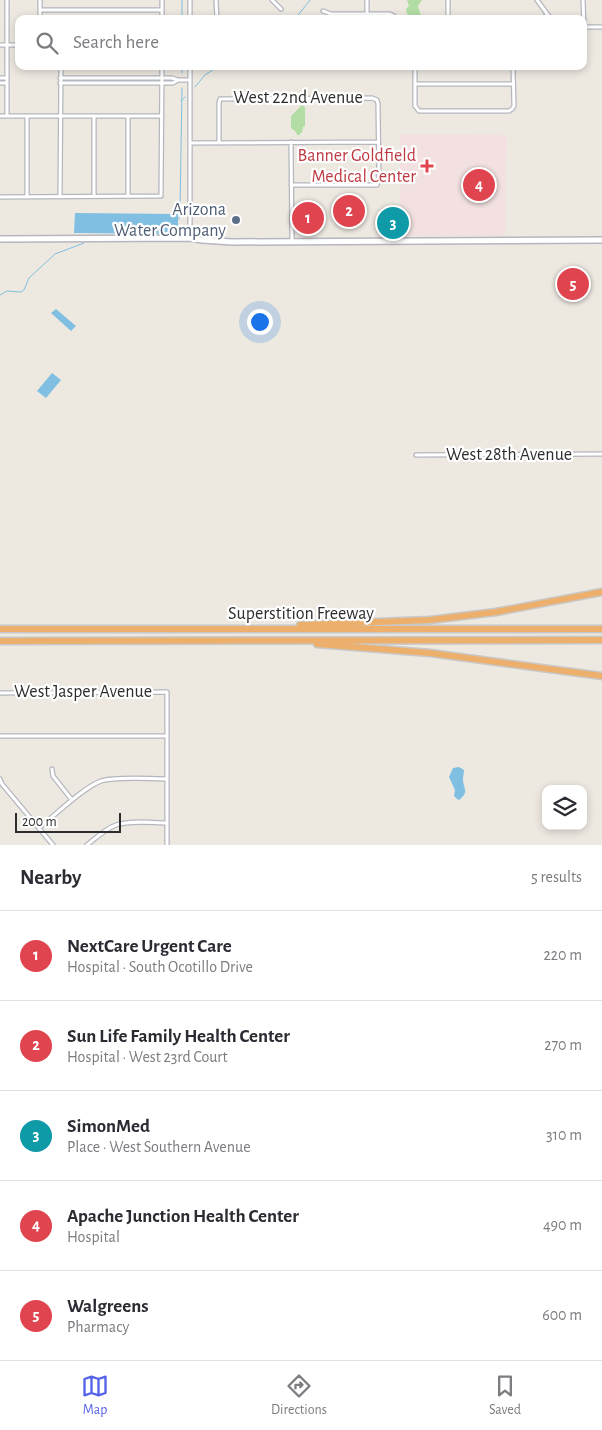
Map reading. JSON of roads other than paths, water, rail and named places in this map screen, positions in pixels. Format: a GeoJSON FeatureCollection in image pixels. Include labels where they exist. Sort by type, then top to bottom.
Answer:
{"type":"FeatureCollection","features":[{"type":"Feature","properties":{"kind":"highway"},"geometry":{"type":"LineString","coordinates":[[232,629],[278,625],[393,623],[430,620],[496,612],[602,592]]}},
{"type":"Feature","properties":{"kind":"highway","name":"Superstition Freeway"},"geometry":{"type":"LineString","coordinates":[[0,629],[600,629]]}},
{"type":"Feature","properties":{"kind":"highway","name":"Superstition Freeway"},"geometry":{"type":"LineString","coordinates":[[0,641],[600,640]]}},
{"type":"Feature","properties":{"kind":"highway"},"geometry":{"type":"LineString","coordinates":[[274,641],[430,653],[602,676]]}},
{"type":"Feature","properties":{"kind":"main road"},"geometry":{"type":"LineString","coordinates":[[0,239],[190,238],[218,242],[602,240]]}},
{"type":"Feature","properties":{"kind":"street"},"geometry":{"type":"LineString","coordinates":[[7,0],[7,116]]}},
{"type":"Feature","properties":{"kind":"street"},"geometry":{"type":"LineString","coordinates":[[40,0],[40,15]]}},
{"type":"Feature","properties":{"kind":"street"},"geometry":{"type":"LineString","coordinates":[[162,0],[162,15]]}},
{"type":"Feature","properties":{"kind":"street"},"geometry":{"type":"LineString","coordinates":[[190,0],[190,15]]}},
{"type":"Feature","properties":{"kind":"street"},"geometry":{"type":"LineString","coordinates":[[216,0],[217,15]]}},
{"type":"Feature","properties":{"kind":"street"},"geometry":{"type":"LineString","coordinates":[[272,0],[281,10]]}},
{"type":"Feature","properties":{"kind":"street"},"geometry":{"type":"LineString","coordinates":[[366,0],[367,14]]}},
{"type":"Feature","properties":{"kind":"street"},"geometry":{"type":"LineString","coordinates":[[448,0],[448,15]]}},
{"type":"Feature","properties":{"kind":"street"},"geometry":{"type":"LineString","coordinates":[[536,0],[547,15]]}},
{"type":"Feature","properties":{"kind":"street"},"geometry":{"type":"LineString","coordinates":[[583,0],[584,15]]}},
{"type":"Feature","properties":{"kind":"street"},"geometry":{"type":"LineString","coordinates":[[40,10],[162,10]]}},
{"type":"Feature","properties":{"kind":"street"},"geometry":{"type":"LineString","coordinates":[[323,11],[331,14],[391,15]]}},
{"type":"Feature","properties":{"kind":"street"},"geometry":{"type":"LineString","coordinates":[[587,27],[602,27]]}},
{"type":"Feature","properties":{"kind":"street"},"geometry":{"type":"LineString","coordinates":[[0,46],[15,45]]}},
{"type":"Feature","properties":{"kind":"street"},"geometry":{"type":"LineString","coordinates":[[60,70],[60,197]]}},
{"type":"Feature","properties":{"kind":"street"},"geometry":{"type":"LineString","coordinates":[[0,197],[161,196],[162,70]]}},
{"type":"Feature","properties":{"kind":"street"},"geometry":{"type":"LineString","coordinates":[[190,70],[190,238]]}},
{"type":"Feature","properties":{"kind":"street"},"geometry":{"type":"LineString","coordinates":[[415,70],[415,106],[419,111],[509,111],[514,106],[513,70]]}},
{"type":"Feature","properties":{"kind":"street"},"geometry":{"type":"LineString","coordinates":[[0,78],[7,81]]}},
{"type":"Feature","properties":{"kind":"street"},"geometry":{"type":"LineString","coordinates":[[60,81],[172,78],[190,82]]}},
{"type":"Feature","properties":{"kind":"street"},"geometry":{"type":"LineString","coordinates":[[60,81],[173,83],[178,80]]}},
{"type":"Feature","properties":{"kind":"street"},"geometry":{"type":"LineString","coordinates":[[0,83],[7,81]]}},
{"type":"Feature","properties":{"kind":"street"},"geometry":{"type":"LineString","coordinates":[[415,84],[513,84]]}},
{"type":"Feature","properties":{"kind":"street","name":"West 22nd Avenue"},"geometry":{"type":"LineString","coordinates":[[219,142],[220,99],[372,98],[377,100],[378,104],[378,142]]}},
{"type":"Feature","properties":{"kind":"street"},"geometry":{"type":"LineString","coordinates":[[0,116],[162,116]]}},
{"type":"Feature","properties":{"kind":"street"},"geometry":{"type":"LineString","coordinates":[[26,116],[27,197]]}},
{"type":"Feature","properties":{"kind":"street"},"geometry":{"type":"LineString","coordinates":[[94,116],[94,196]]}},
{"type":"Feature","properties":{"kind":"street"},"geometry":{"type":"LineString","coordinates":[[128,116],[128,196]]}},
{"type":"Feature","properties":{"kind":"street"},"geometry":{"type":"LineString","coordinates":[[291,142],[292,242]]}},
{"type":"Feature","properties":{"kind":"street"},"geometry":{"type":"LineString","coordinates":[[190,143],[378,142],[379,180],[377,185],[291,185]]}},
{"type":"Feature","properties":{"kind":"street","name":"West 28th Avenue"},"geometry":{"type":"LineString","coordinates":[[416,455],[602,454]]}},
{"type":"Feature","properties":{"kind":"street","name":"West Jasper Avenue"},"geometry":{"type":"LineString","coordinates":[[0,693],[167,692],[167,736]]}},
{"type":"Feature","properties":{"kind":"street"},"geometry":{"type":"LineString","coordinates":[[0,736],[167,736],[167,845]]}},
{"type":"Feature","properties":{"kind":"street"},"geometry":{"type":"LineString","coordinates":[[52,769],[52,776],[72,800]]}},
{"type":"Feature","properties":{"kind":"street"},"geometry":{"type":"LineString","coordinates":[[0,779],[2,784],[53,845]]}},
{"type":"Feature","properties":{"kind":"street"},"geometry":{"type":"LineString","coordinates":[[39,828],[72,800],[100,782],[110,779],[167,779]]}},
{"type":"Feature","properties":{"kind":"street"},"geometry":{"type":"LineString","coordinates":[[87,845],[106,830],[116,825],[125,823],[167,823]]}},
{"type":"Feature","properties":{"kind":"water"},"geometry":{"type":"Polygon","coordinates":[[[75,213],[178,214],[178,234],[74,233],[75,213]]]}},
{"type":"Feature","properties":{"kind":"water"},"geometry":{"type":"Polygon","coordinates":[[[56,309],[76,326],[71,331],[51,313],[56,309]]]}},
{"type":"Feature","properties":{"kind":"water"},"geometry":{"type":"Polygon","coordinates":[[[52,373],[61,380],[46,398],[37,391],[52,373]]]}},
{"type":"Feature","properties":{"kind":"water"},"geometry":{"type":"Polygon","coordinates":[[[459,767],[464,770],[463,782],[465,792],[459,800],[454,796],[455,790],[449,777],[453,768],[459,767]]]}},
{"type":"Feature","properties":{"kind":"waterway"},"geometry":{"type":"LineString","coordinates":[[182,0],[182,15]]}},
{"type":"Feature","properties":{"kind":"waterway"},"geometry":{"type":"LineString","coordinates":[[298,15],[310,0]]}},
{"type":"Feature","properties":{"kind":"waterway"},"geometry":{"type":"LineString","coordinates":[[195,87],[205,75],[213,70]]}},
{"type":"Feature","properties":{"kind":"waterway"},"geometry":{"type":"LineString","coordinates":[[178,220],[180,216],[182,88]]}},
{"type":"Feature","properties":{"kind":"waterway"},"geometry":{"type":"LineString","coordinates":[[181,101],[185,97]]}},
{"type":"Feature","properties":{"kind":"waterway"},"geometry":{"type":"LineString","coordinates":[[0,295],[7,291],[21,292],[24,290],[29,278],[55,254],[84,243],[85,240]]}},
{"type":"Feature","properties":{"kind":"place","name":"Banner Goldfield Medical Center"},"geometry":{"type":"Point","coordinates":[427,166]}},
{"type":"Feature","properties":{"kind":"place","name":"Apache Junction Health Center"},"geometry":{"type":"Point","coordinates":[479,185]}},
{"type":"Feature","properties":{"kind":"place","name":"Sun Life Family Health Center"},"geometry":{"type":"Point","coordinates":[349,211]}},
{"type":"Feature","properties":{"kind":"place","name":"NextCare Urgent Care"},"geometry":{"type":"Point","coordinates":[308,218]}},
{"type":"Feature","properties":{"kind":"place","name":"Arizona Water Company"},"geometry":{"type":"Point","coordinates":[236,220]}},
{"type":"Feature","properties":{"kind":"place","name":"SimonMed"},"geometry":{"type":"Point","coordinates":[393,223]}},
{"type":"Feature","properties":{"kind":"place","name":"Walgreens"},"geometry":{"type":"Point","coordinates":[573,284]}}]}
